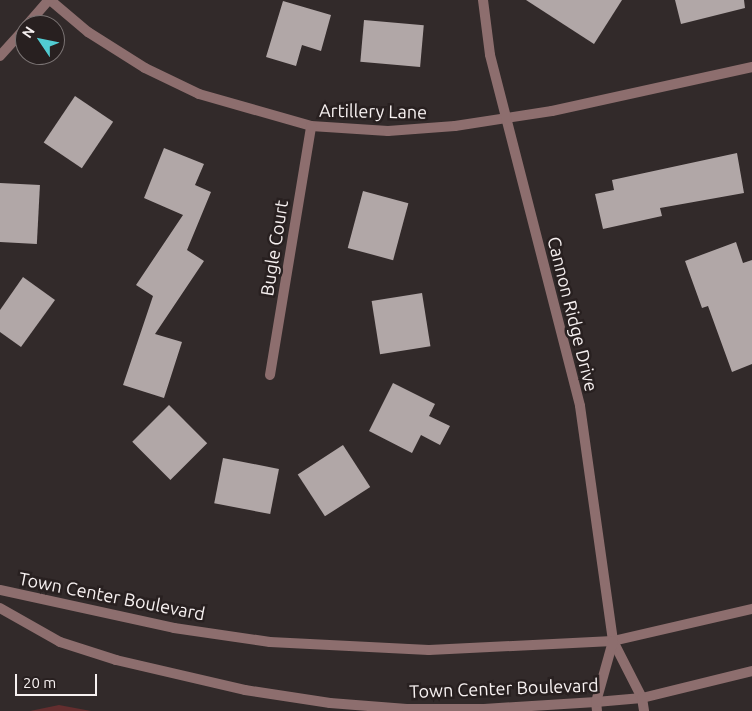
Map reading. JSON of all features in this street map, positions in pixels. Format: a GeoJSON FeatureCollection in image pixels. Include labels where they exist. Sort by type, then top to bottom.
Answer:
{"type":"FeatureCollection","features":[{"type":"Feature","properties":{"kind":"street"},"geometry":{"type":"LineString","coordinates":[[36,15],[50,0]]}},
{"type":"Feature","properties":{"kind":"street","name":"Artillery Lane"},"geometry":{"type":"LineString","coordinates":[[50,0],[88,32],[145,68],[199,94],[311,126],[388,131],[455,126],[506,118],[752,66]]}},
{"type":"Feature","properties":{"kind":"street","name":"Cannon Ridge Drive"},"geometry":{"type":"LineString","coordinates":[[483,0],[490,55],[580,406],[613,641]]}},
{"type":"Feature","properties":{"kind":"street"},"geometry":{"type":"LineString","coordinates":[[0,56],[15,39]]}},
{"type":"Feature","properties":{"kind":"street","name":"Bugle Court"},"geometry":{"type":"LineString","coordinates":[[270,375],[311,126]]}},
{"type":"Feature","properties":{"kind":"street","name":"Town Center Boulevard"},"geometry":{"type":"LineString","coordinates":[[0,590],[174,628],[270,642],[429,650],[613,641],[752,609]]}},
{"type":"Feature","properties":{"kind":"street","name":"Town Center Boulevard"},"geometry":{"type":"LineString","coordinates":[[0,608],[60,642],[135,665],[245,690],[330,703],[407,709],[597,707],[752,671]]}},
{"type":"Feature","properties":{"kind":"street"},"geometry":{"type":"LineString","coordinates":[[613,641],[642,698],[644,711]]}},
{"type":"Feature","properties":{"kind":"street"},"geometry":{"type":"LineString","coordinates":[[597,707],[613,641]]}},
{"type":"Feature","properties":{"kind":"shaded area"},"geometry":{"type":"Polygon","coordinates":[[[59,705],[91,711],[30,711],[59,705]]]}},
{"type":"Feature","properties":{"kind":"building"},"geometry":{"type":"Polygon","coordinates":[[[526,0],[622,0],[594,44],[526,0]]]}},
{"type":"Feature","properties":{"kind":"building"},"geometry":{"type":"Polygon","coordinates":[[[675,0],[744,0],[745,8],[681,24],[675,0]]]}},
{"type":"Feature","properties":{"kind":"building"},"geometry":{"type":"Polygon","coordinates":[[[283,1],[331,15],[321,51],[302,45],[296,66],[266,57],[283,1]]]}},
{"type":"Feature","properties":{"kind":"building"},"geometry":{"type":"Polygon","coordinates":[[[364,20],[424,25],[420,67],[360,62],[364,20]]]}},
{"type":"Feature","properties":{"kind":"building"},"geometry":{"type":"Polygon","coordinates":[[[75,96],[113,122],[82,168],[44,142],[75,96]]]}},
{"type":"Feature","properties":{"kind":"building"},"geometry":{"type":"Polygon","coordinates":[[[164,148],[204,164],[195,185],[211,192],[187,250],[204,261],[155,334],[182,342],[164,398],[123,385],[153,296],[136,285],[183,215],[144,198],[164,148]]]}},
{"type":"Feature","properties":{"kind":"building"},"geometry":{"type":"Polygon","coordinates":[[[737,153],[744,193],[660,208],[662,216],[603,229],[595,194],[614,190],[612,180],[737,153]]]}},
{"type":"Feature","properties":{"kind":"building"},"geometry":{"type":"Polygon","coordinates":[[[0,183],[40,185],[37,244],[0,242],[0,183]]]}},
{"type":"Feature","properties":{"kind":"building"},"geometry":{"type":"Polygon","coordinates":[[[363,191],[408,203],[393,260],[348,248],[363,191]]]}},
{"type":"Feature","properties":{"kind":"building"},"geometry":{"type":"Polygon","coordinates":[[[736,242],[743,263],[752,260],[752,364],[732,372],[708,306],[702,308],[685,261],[736,242]]]}},
{"type":"Feature","properties":{"kind":"building"},"geometry":{"type":"Polygon","coordinates":[[[23,277],[55,300],[21,347],[0,332],[0,310],[23,277]]]}},
{"type":"Feature","properties":{"kind":"building"},"geometry":{"type":"Polygon","coordinates":[[[422,293],[430,346],[380,354],[372,301],[422,293]]]}},
{"type":"Feature","properties":{"kind":"building"},"geometry":{"type":"Polygon","coordinates":[[[393,383],[435,404],[429,416],[450,426],[440,445],[421,435],[412,453],[369,431],[393,383]]]}},
{"type":"Feature","properties":{"kind":"building"},"geometry":{"type":"Polygon","coordinates":[[[169,405],[207,443],[170,480],[132,442],[169,405]]]}},
{"type":"Feature","properties":{"kind":"building"},"geometry":{"type":"Polygon","coordinates":[[[343,445],[370,487],[325,516],[298,474],[343,445]]]}},
{"type":"Feature","properties":{"kind":"building"},"geometry":{"type":"Polygon","coordinates":[[[223,458],[279,469],[270,514],[214,503],[223,458]]]}}]}
